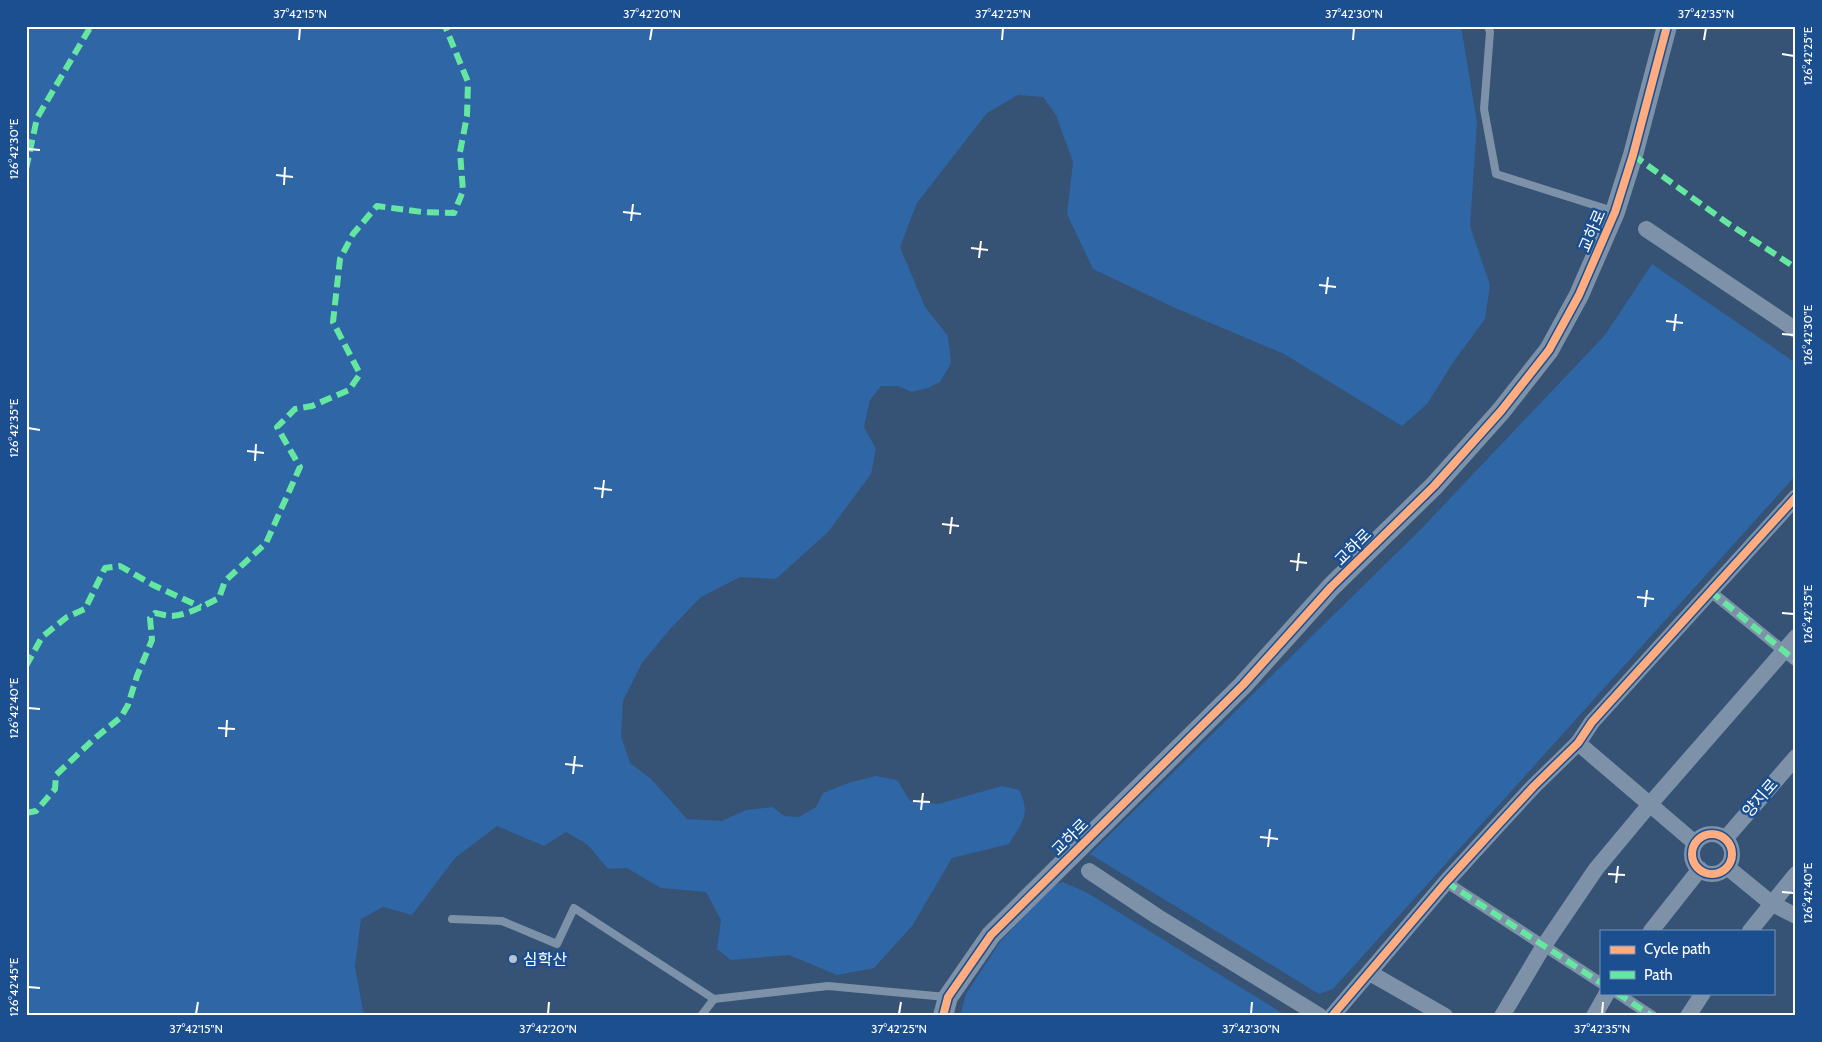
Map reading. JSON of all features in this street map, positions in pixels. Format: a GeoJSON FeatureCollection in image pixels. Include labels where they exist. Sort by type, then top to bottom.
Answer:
{"type":"FeatureCollection","features":[{"type":"Feature","properties":{"kind":"street","name":"교하로"},"geometry":{"type":"LineString","coordinates":[[946,1007],[991,935],[1243,685],[1331,587],[1434,486],[1501,411],[1549,350],[1579,295],[1615,212],[1633,155],[1667,26]]}},
{"type":"Feature","properties":{"kind":"street"},"geometry":{"type":"LineString","coordinates":[[1646,229],[1796,330]]}},
{"type":"Feature","properties":{"kind":"street"},"geometry":{"type":"LineString","coordinates":[[1332,1016],[1446,882],[1534,786],[1578,743],[1592,722],[1796,498]]}},
{"type":"Feature","properties":{"kind":"street"},"geometry":{"type":"LineString","coordinates":[[1710,591],[1790,656]]}},
{"type":"Feature","properties":{"kind":"street"},"geometry":{"type":"LineString","coordinates":[[1502,1016],[1543,946],[1596,869],[1650,803],[1790,656],[1796,637]]}},
{"type":"Feature","properties":{"kind":"street"},"geometry":{"type":"LineString","coordinates":[[1578,743],[1695,842]]}},
{"type":"Feature","properties":{"kind":"street","name":"양지로"},"geometry":{"type":"LineString","coordinates":[[1725,839],[1796,757]]}},
{"type":"Feature","properties":{"kind":"street"},"geometry":{"type":"LineString","coordinates":[[1706,834],[1713,834],[1725,839],[1729,844],[1732,856],[1726,867],[1716,873],[1709,874],[1700,869],[1692,856],[1695,842],[1706,834]]}},
{"type":"Feature","properties":{"kind":"street"},"geometry":{"type":"LineString","coordinates":[[1726,867],[1771,903],[1796,916]]}},
{"type":"Feature","properties":{"kind":"street"},"geometry":{"type":"LineString","coordinates":[[1651,930],[1700,869]]}},
{"type":"Feature","properties":{"kind":"street"},"geometry":{"type":"LineString","coordinates":[[1089,871],[1158,917],[1320,1016]]}},
{"type":"Feature","properties":{"kind":"street"},"geometry":{"type":"LineString","coordinates":[[1751,930],[1796,874]]}},
{"type":"Feature","properties":{"kind":"street"},"geometry":{"type":"LineString","coordinates":[[1446,882],[1600,982]]}},
{"type":"Feature","properties":{"kind":"street"},"geometry":{"type":"LineString","coordinates":[[1370,973],[1445,1016]]}},
{"type":"Feature","properties":{"kind":"street"},"geometry":{"type":"LineString","coordinates":[[1594,1016],[1606,994]]}},
{"type":"Feature","properties":{"kind":"street"},"geometry":{"type":"LineString","coordinates":[[1619,994],[1652,1016]]}},
{"type":"Feature","properties":{"kind":"street"},"geometry":{"type":"LineString","coordinates":[[1688,1016],[1702,994]]}},
{"type":"Feature","properties":{"kind":"lane"},"geometry":{"type":"LineString","coordinates":[[1488,26],[1490,32],[1484,109],[1496,174],[1615,212]]}},
{"type":"Feature","properties":{"kind":"lane"},"geometry":{"type":"LineString","coordinates":[[452,919],[502,921],[557,944],[574,908],[714,999],[828,986],[946,1007]]}},
{"type":"Feature","properties":{"kind":"lane"},"geometry":{"type":"LineString","coordinates":[[701,1016],[714,999]]}},
{"type":"Feature","properties":{"kind":"shaded area"},"geometry":{"type":"Polygon","coordinates":[[[26,26],[1461,26],[1477,123],[1470,226],[1490,285],[1485,319],[1454,361],[1427,404],[1402,426],[1284,354],[1173,307],[1093,269],[1067,214],[1073,162],[1056,115],[1043,97],[1018,95],[987,113],[917,203],[900,247],[925,307],[948,336],[951,363],[940,382],[928,388],[912,392],[898,386],[881,386],[870,400],[864,427],[876,449],[871,474],[828,532],[776,579],[740,577],[701,597],[671,628],[642,663],[623,701],[621,736],[630,763],[651,779],[687,819],[722,821],[746,810],[773,807],[784,816],[799,817],[816,807],[823,793],[851,782],[876,776],[897,780],[910,801],[938,804],[1002,786],[1019,790],[1025,806],[1025,813],[1009,844],[952,858],[912,926],[874,968],[837,975],[789,955],[731,960],[717,949],[721,920],[706,892],[661,888],[627,868],[608,869],[588,845],[566,832],[544,846],[497,826],[455,858],[412,915],[383,907],[361,919],[355,967],[363,1011],[366,1016],[26,1016],[26,26]]]}},
{"type":"Feature","properties":{"kind":"shaded area"},"geometry":{"type":"Polygon","coordinates":[[[1652,264],[1796,363],[1796,475],[1333,989],[1319,994],[1090,854],[1421,529],[1605,335],[1652,264]]]}},
{"type":"Feature","properties":{"kind":"shaded area"},"geometry":{"type":"Polygon","coordinates":[[[1062,882],[1086,892],[1287,1016],[960,1016],[966,994],[1000,942],[1051,887],[1062,882]]]}},
{"type":"Feature","properties":{"kind":"marked path"},"geometry":{"type":"LineString","coordinates":[[26,169],[37,118],[91,26]]}},
{"type":"Feature","properties":{"kind":"marked path"},"geometry":{"type":"LineString","coordinates":[[26,813],[36,811],[55,789],[56,775],[94,739],[121,717],[128,705],[137,676],[152,640],[150,618],[155,613],[172,616],[184,614],[219,598],[225,581],[266,543],[300,467],[277,427],[295,409],[312,406],[349,390],[360,374],[333,322],[340,259],[353,234],[377,206],[422,212],[454,213],[463,191],[460,152],[467,116],[468,82],[445,26]]}},
{"type":"Feature","properties":{"kind":"marked path"},"geometry":{"type":"LineString","coordinates":[[1633,155],[1726,222],[1796,268]]}},
{"type":"Feature","properties":{"kind":"marked path"},"geometry":{"type":"LineString","coordinates":[[26,666],[42,637],[67,617],[85,609],[105,568],[120,566],[153,585],[201,607]]}},
{"type":"Feature","properties":{"kind":"marked path"},"geometry":{"type":"LineString","coordinates":[[1710,591],[1796,661]]}},
{"type":"Feature","properties":{"kind":"marked path"},"geometry":{"type":"LineString","coordinates":[[1446,882],[1600,982]]}},
{"type":"Feature","properties":{"kind":"marked path"},"geometry":{"type":"LineString","coordinates":[[1619,994],[1652,1016]]}},
{"type":"Feature","properties":{"kind":"cycle path"},"geometry":{"type":"LineString","coordinates":[[943,1016],[948,997],[991,935],[1243,685],[1331,587],[1434,486],[1501,411],[1549,350],[1579,295],[1615,212],[1633,155],[1667,26]]}},
{"type":"Feature","properties":{"kind":"cycle path"},"geometry":{"type":"LineString","coordinates":[[1332,1016],[1446,882],[1534,786],[1578,743],[1592,722],[1796,497]]}},
{"type":"Feature","properties":{"kind":"cycle path"},"geometry":{"type":"LineString","coordinates":[[1712,834],[1726,840],[1732,854],[1726,868],[1712,874],[1698,868],[1692,854],[1698,840],[1712,834]]}},
{"type":"Feature","properties":{"kind":"place","name":"심학산"},"geometry":{"type":"Point","coordinates":[513,959]}}]}
